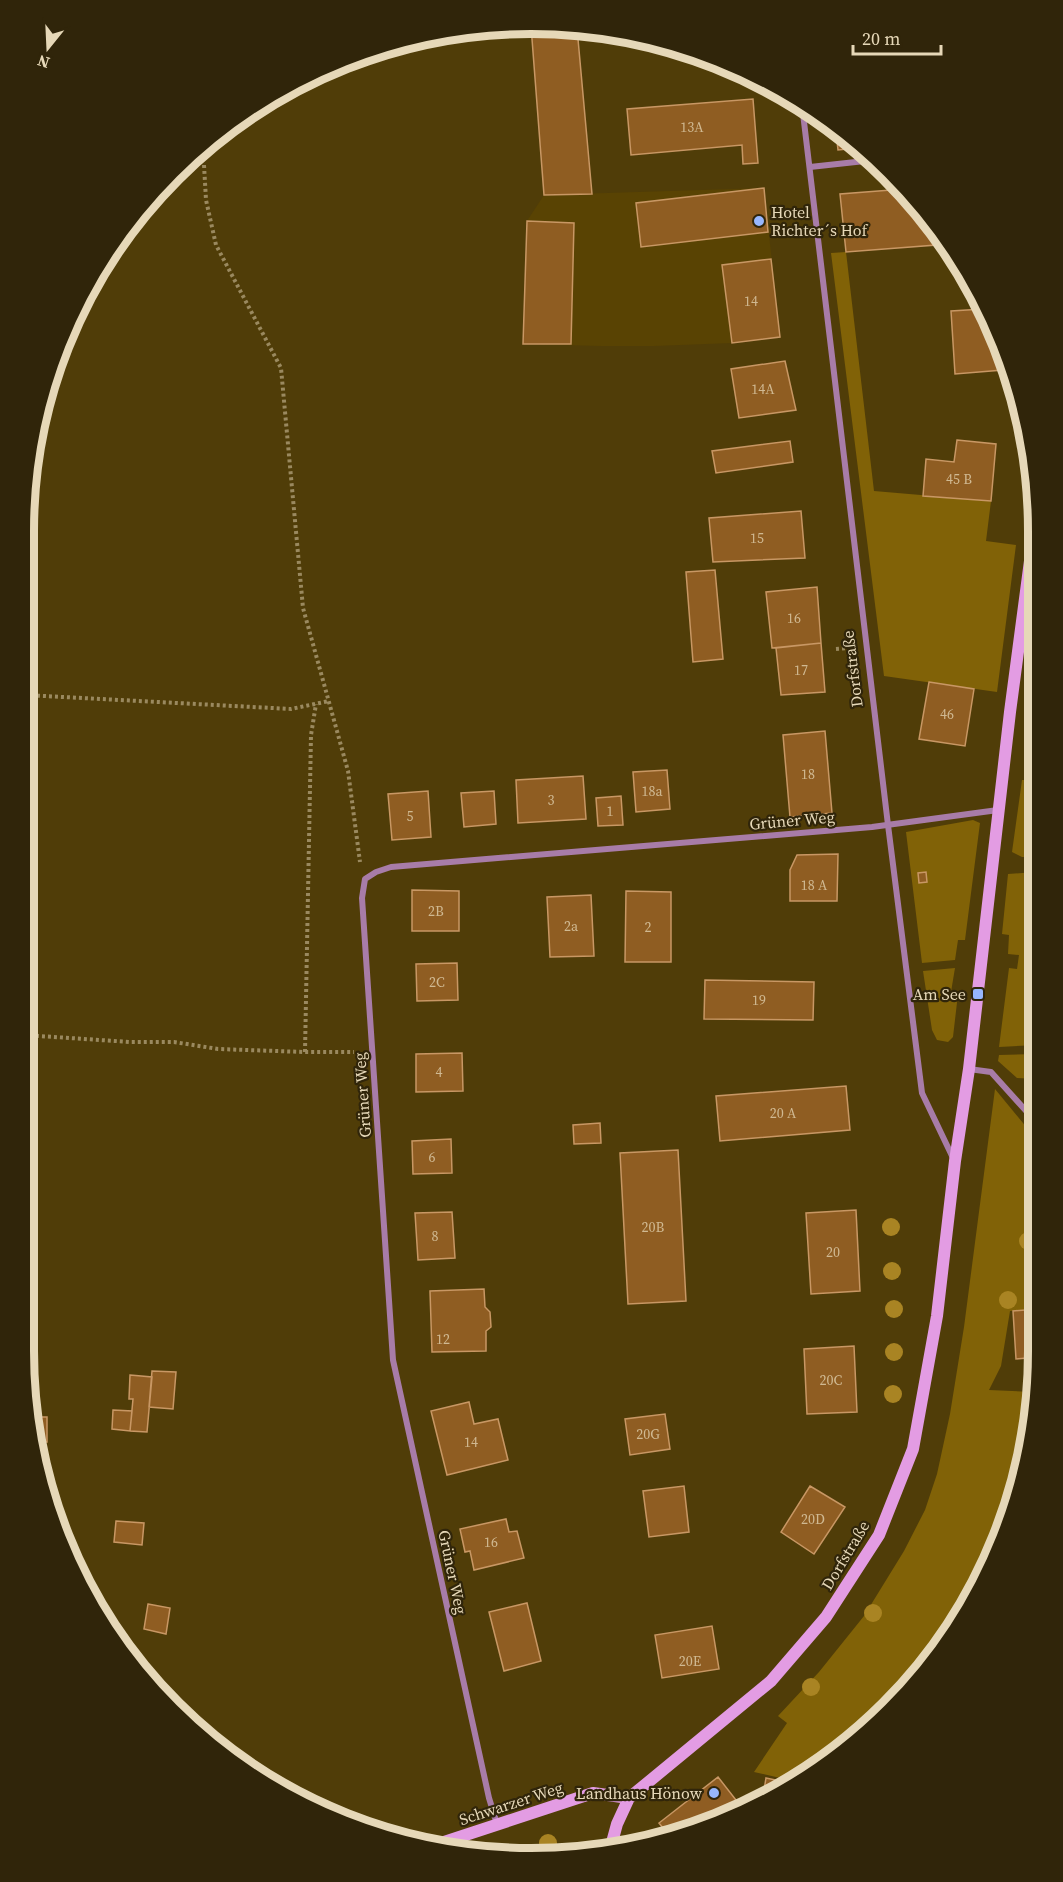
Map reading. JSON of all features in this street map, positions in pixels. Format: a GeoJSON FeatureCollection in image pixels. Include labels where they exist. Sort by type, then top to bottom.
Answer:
{"type":"FeatureCollection","features":[{"type":"Feature","properties":{"kind":"main road","name":"Dorfstraße"},"geometry":{"type":"LineString","coordinates":[[613,1840],[629,1798],[771,1681],[826,1617],[879,1535],[913,1449],[937,1316],[955,1161],[969,1069],[998,810],[1028,593]]}},
{"type":"Feature","properties":{"kind":"main road","name":"Schwarzer Weg"},"geometry":{"type":"LineString","coordinates":[[449,1840],[592,1793],[629,1798]]}},
{"type":"Feature","properties":{"kind":"street","name":"Dorfstraße"},"geometry":{"type":"LineString","coordinates":[[803,115],[922,1093],[955,1161]]}},
{"type":"Feature","properties":{"kind":"street"},"geometry":{"type":"LineString","coordinates":[[810,167],[863,161]]}},
{"type":"Feature","properties":{"kind":"street","name":"Grüner Weg"},"geometry":{"type":"LineString","coordinates":[[497,1824],[489,1798],[393,1360],[362,898],[365,879],[391,867],[888,825],[998,810]]}},
{"type":"Feature","properties":{"kind":"street"},"geometry":{"type":"LineString","coordinates":[[969,1069],[991,1072],[1028,1113]]}},
{"type":"Feature","properties":{"kind":"path"},"geometry":{"type":"LineString","coordinates":[[203,159],[206,200],[216,245],[281,368],[303,608],[348,771],[361,868],[365,879]]}},
{"type":"Feature","properties":{"kind":"path"},"geometry":{"type":"LineString","coordinates":[[836,649],[849,647]]}},
{"type":"Feature","properties":{"kind":"path"},"geometry":{"type":"LineString","coordinates":[[34,695],[291,709],[329,701]]}},
{"type":"Feature","properties":{"kind":"path"},"geometry":{"type":"LineString","coordinates":[[305,1052],[311,735],[316,704]]}},
{"type":"Feature","properties":{"kind":"path"},"geometry":{"type":"LineString","coordinates":[[34,1036],[130,1042],[174,1042],[218,1049],[373,1052]]}},
{"type":"Feature","properties":{"kind":"shaded area","name":"Hotel Richter´s Hof"},"geometry":{"type":"Polygon","coordinates":[[[764,188],[780,337],[732,343],[654,346],[523,344],[527,221],[544,195],[764,188]]]}},
{"type":"Feature","properties":{"kind":"shaded area"},"geometry":{"type":"Polygon","coordinates":[[[846,252],[874,491],[991,501],[986,541],[1016,545],[997,692],[884,676],[831,253],[846,252]]]}},
{"type":"Feature","properties":{"kind":"shaded area"},"geometry":{"type":"Polygon","coordinates":[[[1028,738],[1028,769],[1024,769],[1028,738]]]}},
{"type":"Feature","properties":{"kind":"shaded area"},"geometry":{"type":"Polygon","coordinates":[[[1022,780],[1028,780],[1028,857],[1012,852],[1022,780]]]}},
{"type":"Feature","properties":{"kind":"shaded area"},"geometry":{"type":"Polygon","coordinates":[[[973,820],[980,823],[965,940],[958,940],[955,960],[922,963],[906,832],[973,820]]]}},
{"type":"Feature","properties":{"kind":"shaded area"},"geometry":{"type":"Polygon","coordinates":[[[1028,873],[1028,1045],[999,1047],[1009,968],[1017,969],[1019,955],[1008,954],[1009,935],[1002,934],[1008,874],[1028,873]]]}},
{"type":"Feature","properties":{"kind":"shaded area"},"geometry":{"type":"Polygon","coordinates":[[[955,968],[951,992],[958,994],[953,1037],[948,1042],[937,1040],[932,1030],[923,971],[955,968]]]}},
{"type":"Feature","properties":{"kind":"shaded area"},"geometry":{"type":"Polygon","coordinates":[[[1028,1054],[1028,1079],[1017,1078],[998,1061],[999,1055],[1028,1054]]]}},
{"type":"Feature","properties":{"kind":"shaded area"},"geometry":{"type":"Polygon","coordinates":[[[995,1089],[1028,1129],[1028,1310],[1010,1311],[1001,1366],[989,1390],[1026,1392],[1019,1447],[1002,1510],[977,1570],[945,1627],[926,1653],[883,1702],[834,1745],[784,1779],[754,1772],[787,1723],[778,1716],[819,1672],[864,1616],[904,1551],[925,1510],[937,1474],[950,1414],[964,1327],[995,1089]]]}},
{"type":"Feature","properties":{"kind":"building"},"geometry":{"type":"Polygon","coordinates":[[[532,34],[578,37],[592,194],[544,195],[532,34]]]}},
{"type":"Feature","properties":{"kind":"building"},"geometry":{"type":"Polygon","coordinates":[[[753,99],[758,163],[743,164],[742,145],[631,155],[627,109],[753,99]]]}},
{"type":"Feature","properties":{"kind":"building"},"geometry":{"type":"Polygon","coordinates":[[[837,139],[848,149],[838,150],[837,139]]]}},
{"type":"Feature","properties":{"kind":"building"},"geometry":{"type":"Polygon","coordinates":[[[764,188],[768,232],[641,247],[636,203],[764,188]]]}},
{"type":"Feature","properties":{"kind":"building"},"geometry":{"type":"Polygon","coordinates":[[[892,190],[938,245],[846,252],[840,194],[892,190]]]}},
{"type":"Feature","properties":{"kind":"building"},"geometry":{"type":"Polygon","coordinates":[[[527,221],[574,223],[571,344],[523,344],[527,221]]]}},
{"type":"Feature","properties":{"kind":"building"},"geometry":{"type":"Polygon","coordinates":[[[771,259],[780,337],[732,343],[722,265],[771,259]]]}},
{"type":"Feature","properties":{"kind":"building"},"geometry":{"type":"Polygon","coordinates":[[[976,309],[991,341],[1001,370],[955,374],[951,311],[976,309]]]}},
{"type":"Feature","properties":{"kind":"building"},"geometry":{"type":"Polygon","coordinates":[[[785,361],[796,410],[739,418],[731,369],[785,361]]]}},
{"type":"Feature","properties":{"kind":"building"},"geometry":{"type":"Polygon","coordinates":[[[957,440],[996,444],[991,501],[923,496],[926,459],[954,462],[957,440]]]}},
{"type":"Feature","properties":{"kind":"building"},"geometry":{"type":"Polygon","coordinates":[[[790,441],[793,462],[716,473],[712,451],[790,441]]]}},
{"type":"Feature","properties":{"kind":"building"},"geometry":{"type":"Polygon","coordinates":[[[801,511],[805,558],[713,562],[709,518],[801,511]]]}},
{"type":"Feature","properties":{"kind":"building"},"geometry":{"type":"Polygon","coordinates":[[[715,570],[723,659],[693,662],[686,572],[715,570]]]}},
{"type":"Feature","properties":{"kind":"building"},"geometry":{"type":"Polygon","coordinates":[[[817,587],[821,643],[772,648],[766,592],[817,587]]]}},
{"type":"Feature","properties":{"kind":"building"},"geometry":{"type":"Polygon","coordinates":[[[821,643],[825,692],[781,695],[776,648],[821,643]]]}},
{"type":"Feature","properties":{"kind":"building"},"geometry":{"type":"Polygon","coordinates":[[[929,682],[974,689],[965,746],[919,739],[929,682]]]}},
{"type":"Feature","properties":{"kind":"building"},"geometry":{"type":"Polygon","coordinates":[[[825,731],[832,813],[790,817],[783,735],[825,731]]]}},
{"type":"Feature","properties":{"kind":"building"},"geometry":{"type":"Polygon","coordinates":[[[667,770],[670,809],[636,812],[633,772],[667,770]]]}},
{"type":"Feature","properties":{"kind":"building"},"geometry":{"type":"Polygon","coordinates":[[[583,776],[586,819],[518,823],[516,780],[583,776]]]}},
{"type":"Feature","properties":{"kind":"building"},"geometry":{"type":"Polygon","coordinates":[[[428,791],[431,837],[392,840],[388,794],[428,791]]]}},
{"type":"Feature","properties":{"kind":"building"},"geometry":{"type":"Polygon","coordinates":[[[494,791],[496,824],[464,827],[461,793],[494,791]]]}},
{"type":"Feature","properties":{"kind":"building"},"geometry":{"type":"Polygon","coordinates":[[[621,796],[623,825],[598,826],[596,798],[621,796]]]}},
{"type":"Feature","properties":{"kind":"building"},"geometry":{"type":"Polygon","coordinates":[[[838,854],[837,901],[790,901],[790,870],[797,855],[838,854]]]}},
{"type":"Feature","properties":{"kind":"building"},"geometry":{"type":"Polygon","coordinates":[[[926,872],[927,882],[919,883],[918,873],[926,872]]]}},
{"type":"Feature","properties":{"kind":"building"},"geometry":{"type":"Polygon","coordinates":[[[412,890],[459,891],[459,931],[412,931],[412,890]]]}},
{"type":"Feature","properties":{"kind":"building"},"geometry":{"type":"Polygon","coordinates":[[[626,891],[671,892],[671,962],[625,962],[626,891]]]}},
{"type":"Feature","properties":{"kind":"building"},"geometry":{"type":"Polygon","coordinates":[[[591,895],[594,956],[550,957],[547,897],[591,895]]]}},
{"type":"Feature","properties":{"kind":"building"},"geometry":{"type":"Polygon","coordinates":[[[457,963],[458,1000],[417,1001],[416,964],[457,963]]]}},
{"type":"Feature","properties":{"kind":"building"},"geometry":{"type":"Polygon","coordinates":[[[705,980],[814,982],[813,1020],[704,1019],[705,980]]]}},
{"type":"Feature","properties":{"kind":"building"},"geometry":{"type":"Polygon","coordinates":[[[462,1053],[463,1091],[416,1092],[416,1054],[462,1053]]]}},
{"type":"Feature","properties":{"kind":"building"},"geometry":{"type":"Polygon","coordinates":[[[846,1086],[850,1130],[720,1141],[716,1096],[846,1086]]]}},
{"type":"Feature","properties":{"kind":"building"},"geometry":{"type":"Polygon","coordinates":[[[600,1123],[601,1143],[574,1144],[573,1125],[600,1123]]]}},
{"type":"Feature","properties":{"kind":"building"},"geometry":{"type":"Polygon","coordinates":[[[451,1139],[452,1173],[413,1174],[412,1141],[451,1139]]]}},
{"type":"Feature","properties":{"kind":"building"},"geometry":{"type":"Polygon","coordinates":[[[678,1150],[686,1301],[628,1304],[620,1153],[678,1150]]]}},
{"type":"Feature","properties":{"kind":"building"},"geometry":{"type":"Polygon","coordinates":[[[856,1210],[860,1291],[811,1294],[806,1213],[856,1210]]]}},
{"type":"Feature","properties":{"kind":"building"},"geometry":{"type":"Polygon","coordinates":[[[452,1212],[455,1258],[418,1260],[415,1213],[452,1212]]]}},
{"type":"Feature","properties":{"kind":"building"},"geometry":{"type":"Polygon","coordinates":[[[484,1289],[485,1307],[490,1312],[491,1327],[486,1331],[486,1351],[432,1352],[430,1291],[484,1289]]]}},
{"type":"Feature","properties":{"kind":"building"},"geometry":{"type":"Polygon","coordinates":[[[1028,1310],[1028,1358],[1016,1359],[1013,1311],[1028,1310]]]}},
{"type":"Feature","properties":{"kind":"building"},"geometry":{"type":"Polygon","coordinates":[[[854,1346],[857,1412],[807,1414],[804,1349],[854,1346]]]}},
{"type":"Feature","properties":{"kind":"building"},"geometry":{"type":"Polygon","coordinates":[[[152,1371],[176,1372],[173,1409],[149,1407],[152,1371]]]}},
{"type":"Feature","properties":{"kind":"building"},"geometry":{"type":"Polygon","coordinates":[[[130,1375],[152,1377],[147,1432],[130,1431],[133,1399],[129,1399],[130,1375]]]}},
{"type":"Feature","properties":{"kind":"building"},"geometry":{"type":"Polygon","coordinates":[[[469,1402],[474,1424],[498,1419],[508,1460],[447,1475],[431,1411],[469,1402]]]}},
{"type":"Feature","properties":{"kind":"building"},"geometry":{"type":"Polygon","coordinates":[[[113,1410],[132,1411],[130,1431],[112,1429],[113,1410]]]}},
{"type":"Feature","properties":{"kind":"building"},"geometry":{"type":"Polygon","coordinates":[[[665,1414],[670,1449],[630,1455],[625,1419],[665,1414]]]}},
{"type":"Feature","properties":{"kind":"building"},"geometry":{"type":"Polygon","coordinates":[[[39,1417],[47,1417],[47,1442],[43,1442],[39,1417]]]}},
{"type":"Feature","properties":{"kind":"building"},"geometry":{"type":"Polygon","coordinates":[[[684,1486],[689,1532],[649,1537],[643,1491],[684,1486]]]}},
{"type":"Feature","properties":{"kind":"building"},"geometry":{"type":"Polygon","coordinates":[[[810,1486],[845,1507],[814,1554],[781,1532],[810,1486]]]}},
{"type":"Feature","properties":{"kind":"building"},"geometry":{"type":"Polygon","coordinates":[[[506,1519],[509,1532],[517,1531],[524,1558],[474,1570],[470,1551],[465,1552],[460,1529],[506,1519]]]}},
{"type":"Feature","properties":{"kind":"building"},"geometry":{"type":"Polygon","coordinates":[[[116,1521],[144,1523],[142,1545],[114,1542],[116,1521]]]}},
{"type":"Feature","properties":{"kind":"building"},"geometry":{"type":"Polygon","coordinates":[[[527,1603],[541,1661],[504,1671],[489,1612],[527,1603]]]}},
{"type":"Feature","properties":{"kind":"building"},"geometry":{"type":"Polygon","coordinates":[[[148,1604],[170,1608],[166,1634],[144,1629],[148,1604]]]}},
{"type":"Feature","properties":{"kind":"building"},"geometry":{"type":"Polygon","coordinates":[[[712,1626],[719,1669],[662,1678],[655,1635],[712,1626]]]}},
{"type":"Feature","properties":{"kind":"building","name":"Landhaus Hönow"},"geometry":{"type":"Polygon","coordinates":[[[718,1777],[738,1802],[664,1830],[659,1823],[718,1777]]]}},
{"type":"Feature","properties":{"kind":"building"},"geometry":{"type":"Polygon","coordinates":[[[766,1778],[780,1781],[780,1781],[764,1789],[766,1778]]]}},
{"type":"Feature","properties":{"kind":"place","name":"Hotel Richter´s Hof"},"geometry":{"type":"Point","coordinates":[759,221]}},
{"type":"Feature","properties":{"kind":"place","name":"Am See"},"geometry":{"type":"Point","coordinates":[978,994]}},
{"type":"Feature","properties":{"kind":"place","name":"Landhaus Hönow"},"geometry":{"type":"Point","coordinates":[714,1793]}}]}
